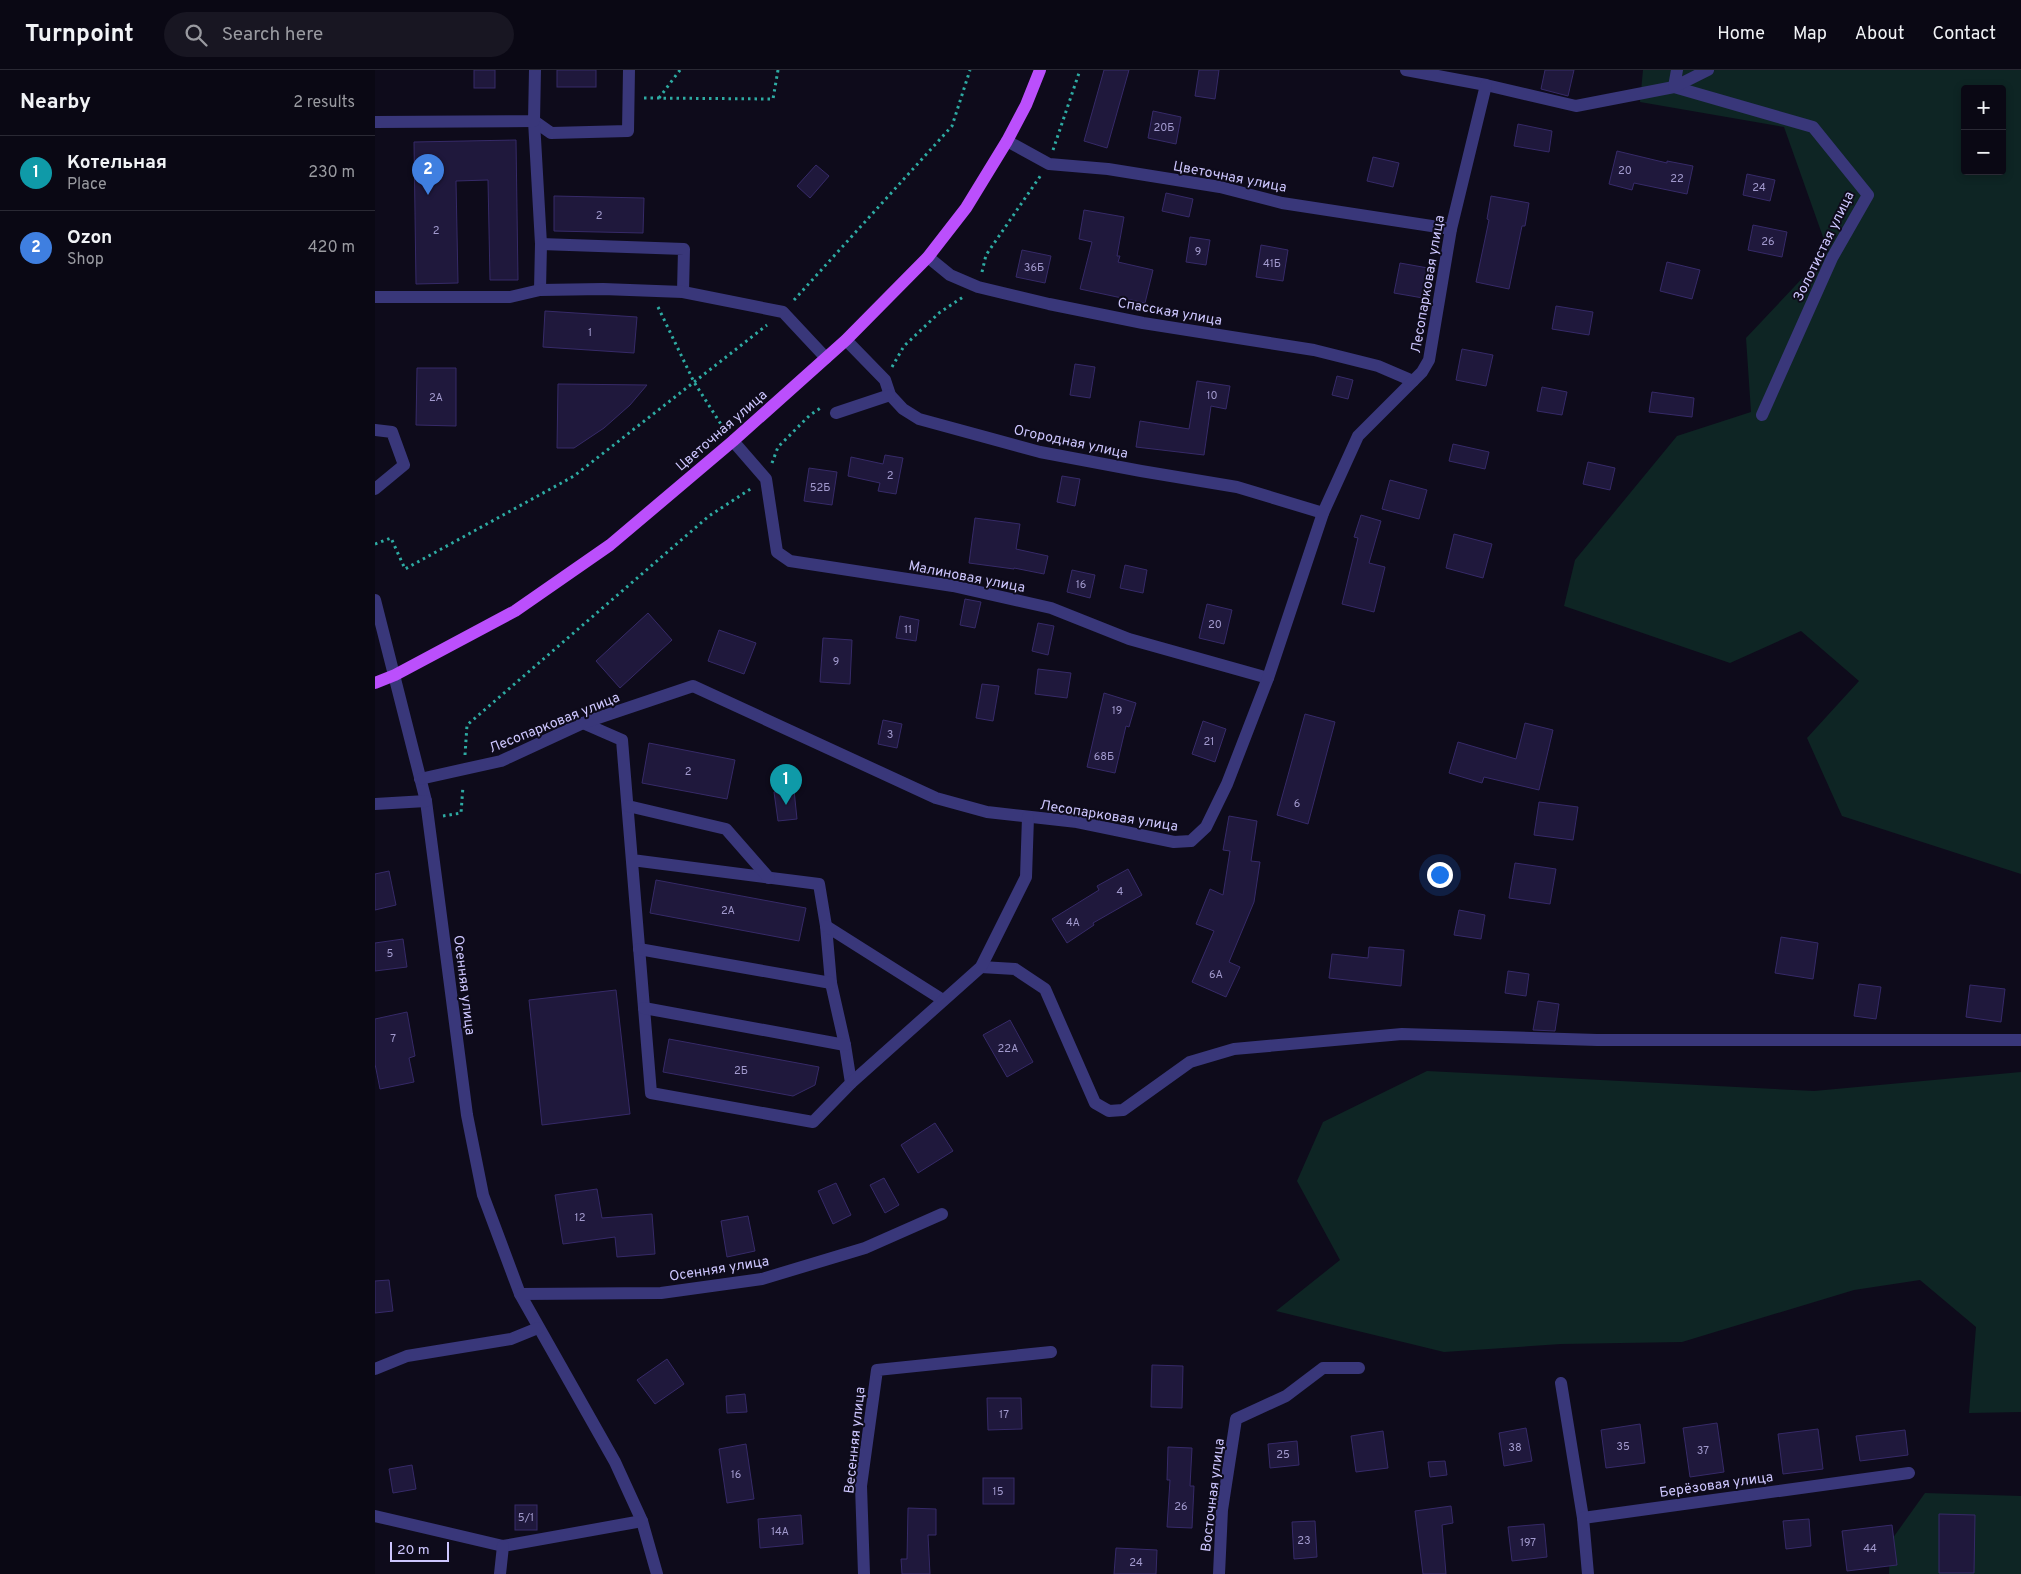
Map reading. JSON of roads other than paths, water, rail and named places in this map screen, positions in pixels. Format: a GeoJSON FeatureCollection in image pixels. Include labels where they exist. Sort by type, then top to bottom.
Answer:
{"type":"FeatureCollection","features":[{"type":"Feature","properties":{"kind":"main road","name":"Цветочная улица"},"geometry":{"type":"LineString","coordinates":[[375,683],[395,675],[515,611],[610,544],[733,441],[846,340],[928,257],[966,208],[1007,141],[1026,105],[1040,70]]}},
{"type":"Feature","properties":{"kind":"street"},"geometry":{"type":"LineString","coordinates":[[535,70],[534,121],[541,244],[540,290]]}},
{"type":"Feature","properties":{"kind":"street"},"geometry":{"type":"LineString","coordinates":[[375,122],[534,121],[551,132],[628,132],[629,70]]}},
{"type":"Feature","properties":{"kind":"street","name":"Золотистая улица"},"geometry":{"type":"LineString","coordinates":[[1406,70],[1486,85],[1576,106],[1675,87],[1813,127],[1868,195],[1832,258],[1762,415]]}},
{"type":"Feature","properties":{"kind":"street"},"geometry":{"type":"LineString","coordinates":[[1675,87],[1677,70]]}},
{"type":"Feature","properties":{"kind":"street"},"geometry":{"type":"LineString","coordinates":[[1675,87],[1708,70]]}},
{"type":"Feature","properties":{"kind":"street","name":"Лесопарковая улица"},"geometry":{"type":"LineString","coordinates":[[420,779],[501,761],[583,723],[693,686],[936,798],[987,812],[1077,822],[1174,842],[1191,841],[1206,827],[1227,784],[1268,678],[1323,514],[1358,436],[1422,372],[1429,360],[1451,229],[1486,85]]}},
{"type":"Feature","properties":{"kind":"street","name":"Цветочная улица"},"geometry":{"type":"LineString","coordinates":[[1007,141],[1049,164],[1108,169],[1220,187],[1282,203],[1451,229]]}},
{"type":"Feature","properties":{"kind":"street"},"geometry":{"type":"LineString","coordinates":[[541,244],[685,249],[683,292]]}},
{"type":"Feature","properties":{"kind":"street","name":"Спасская улица"},"geometry":{"type":"LineString","coordinates":[[928,257],[950,276],[978,287],[1143,323],[1314,350],[1378,366],[1413,381]]}},
{"type":"Feature","properties":{"kind":"street"},"geometry":{"type":"LineString","coordinates":[[375,298],[510,297],[540,290],[603,289],[683,292],[783,312],[826,358]]}},
{"type":"Feature","properties":{"kind":"street","name":"Огородная улица"},"geometry":{"type":"LineString","coordinates":[[846,340],[885,380],[890,395],[903,409],[919,418],[1021,447],[1141,471],[1237,487],[1323,514]]}},
{"type":"Feature","properties":{"kind":"street"},"geometry":{"type":"LineString","coordinates":[[836,413],[890,395]]}},
{"type":"Feature","properties":{"kind":"street"},"geometry":{"type":"LineString","coordinates":[[375,430],[392,432],[404,465],[375,489]]}},
{"type":"Feature","properties":{"kind":"street","name":"Малиновая улица"},"geometry":{"type":"LineString","coordinates":[[733,441],[766,479],[777,552],[790,561],[953,586],[1051,608],[1129,639],[1268,678]]}},
{"type":"Feature","properties":{"kind":"street","name":"Осенняя улица"},"geometry":{"type":"LineString","coordinates":[[375,600],[426,801],[467,1115],[483,1195],[520,1294],[606,1445],[642,1521],[657,1574]]}},
{"type":"Feature","properties":{"kind":"street"},"geometry":{"type":"LineString","coordinates":[[583,723],[622,740],[651,1093],[813,1122],[851,1083],[981,967],[1026,877],[1028,817]]}},
{"type":"Feature","properties":{"kind":"street"},"geometry":{"type":"LineString","coordinates":[[375,804],[426,801]]}},
{"type":"Feature","properties":{"kind":"street"},"geometry":{"type":"LineString","coordinates":[[627,806],[726,828],[769,878]]}},
{"type":"Feature","properties":{"kind":"street"},"geometry":{"type":"LineString","coordinates":[[632,860],[819,884],[826,926],[831,983],[851,1083]]}},
{"type":"Feature","properties":{"kind":"street"},"geometry":{"type":"LineString","coordinates":[[826,926],[943,1000]]}},
{"type":"Feature","properties":{"kind":"street"},"geometry":{"type":"LineString","coordinates":[[639,949],[831,983]]}},
{"type":"Feature","properties":{"kind":"street"},"geometry":{"type":"LineString","coordinates":[[981,967],[1015,968],[1045,990],[1095,1103],[1109,1111],[1123,1110],[1190,1062],[1234,1049],[1402,1034],[1597,1040],[2021,1040]]}},
{"type":"Feature","properties":{"kind":"street"},"geometry":{"type":"LineString","coordinates":[[644,1008],[845,1046]]}},
{"type":"Feature","properties":{"kind":"street","name":"Осенняя улица"},"geometry":{"type":"LineString","coordinates":[[520,1294],[661,1293],[761,1279],[865,1248],[942,1214]]}},
{"type":"Feature","properties":{"kind":"street"},"geometry":{"type":"LineString","coordinates":[[375,1369],[407,1356],[511,1339],[538,1328]]}},
{"type":"Feature","properties":{"kind":"street","name":"Весенняя улица"},"geometry":{"type":"LineString","coordinates":[[864,1574],[861,1486],[877,1370],[1051,1352]]}},
{"type":"Feature","properties":{"kind":"street","name":"Восточная улица"},"geometry":{"type":"LineString","coordinates":[[1219,1574],[1222,1510],[1236,1419],[1286,1396],[1323,1368],[1359,1368]]}},
{"type":"Feature","properties":{"kind":"street"},"geometry":{"type":"LineString","coordinates":[[1561,1383],[1583,1518],[1588,1574]]}},
{"type":"Feature","properties":{"kind":"street","name":"Берёзовая улица"},"geometry":{"type":"LineString","coordinates":[[1583,1518],[1909,1473]]}},
{"type":"Feature","properties":{"kind":"street"},"geometry":{"type":"LineString","coordinates":[[375,1516],[503,1546],[642,1521]]}},
{"type":"Feature","properties":{"kind":"street"},"geometry":{"type":"LineString","coordinates":[[500,1574],[503,1546]]}},
{"type":"Feature","properties":{"kind":"place","name":"Ozon"},"geometry":{"type":"Point","coordinates":[428,195]}},
{"type":"Feature","properties":{"kind":"place","name":"Котельная"},"geometry":{"type":"Point","coordinates":[786,805]}}]}
